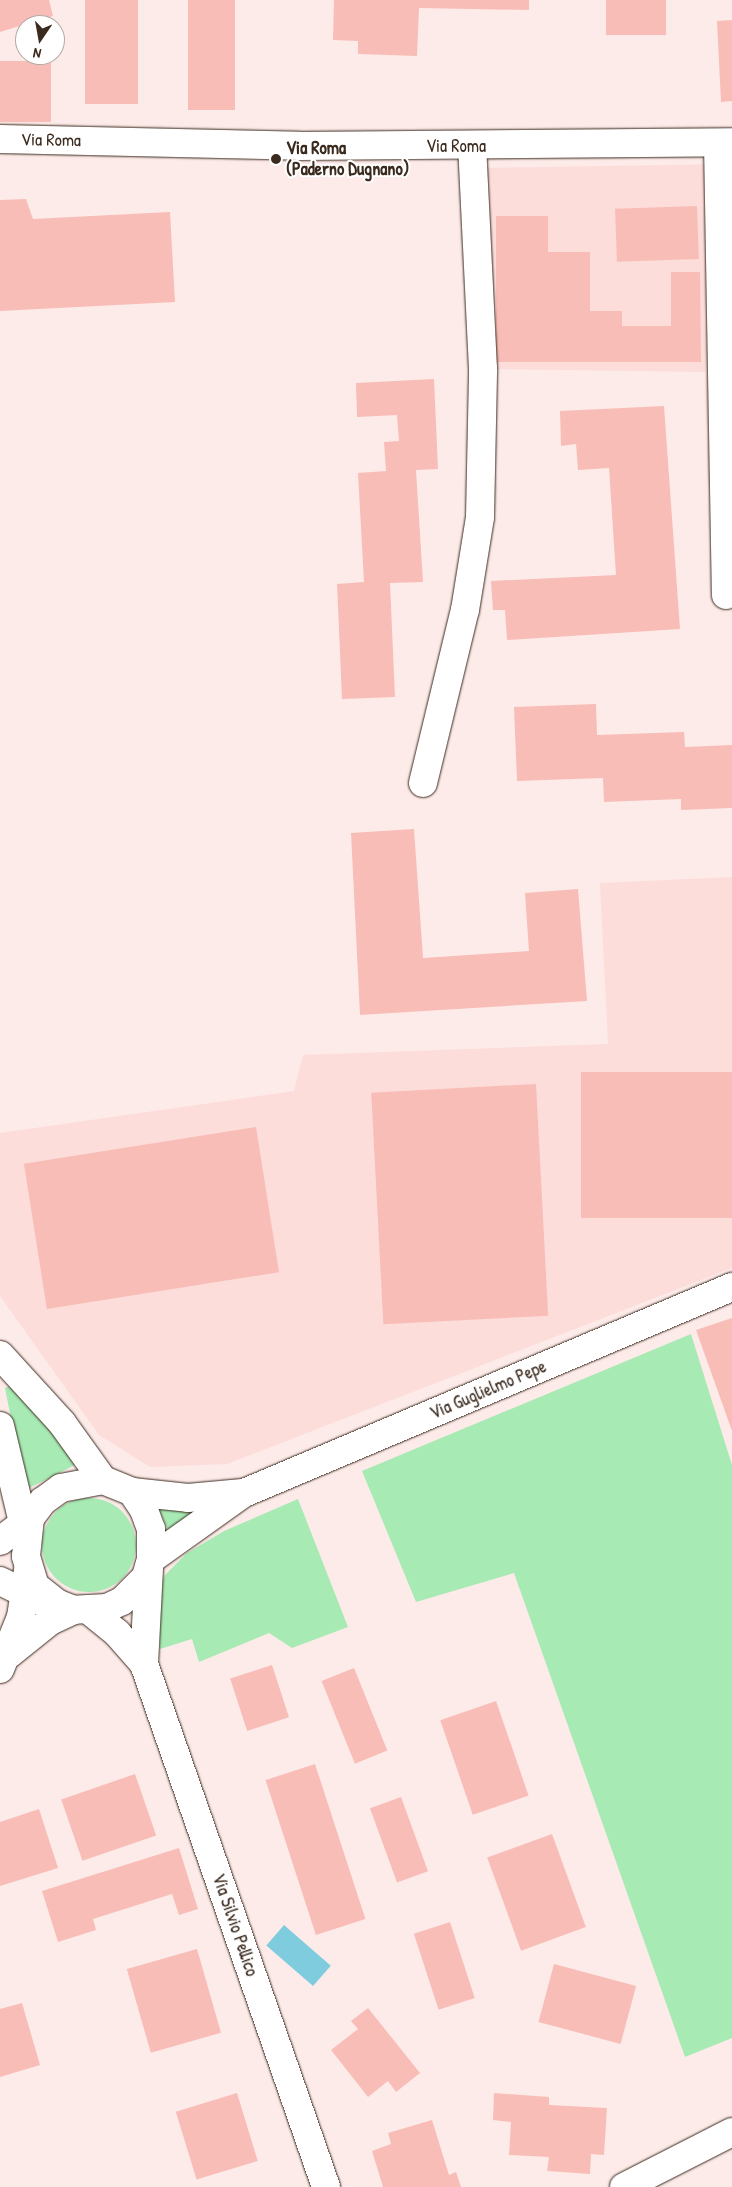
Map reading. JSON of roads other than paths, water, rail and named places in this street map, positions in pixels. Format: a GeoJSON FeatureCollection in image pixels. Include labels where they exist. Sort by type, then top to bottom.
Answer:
{"type":"FeatureCollection","features":[{"type":"Feature","properties":{"kind":"street","name":"Via Roma"},"geometry":{"type":"LineString","coordinates":[[0,139],[472,146],[725,142]]}},
{"type":"Feature","properties":{"kind":"street"},"geometry":{"type":"LineString","coordinates":[[725,142],[726,595]]}},
{"type":"Feature","properties":{"kind":"street"},"geometry":{"type":"LineString","coordinates":[[423,783],[465,610],[480,517],[483,369],[472,146]]}},
{"type":"Feature","properties":{"kind":"street","name":"Via Guglielmo Pepe"},"geometry":{"type":"LineString","coordinates":[[150,1563],[244,1493],[732,1287]]}},
{"type":"Feature","properties":{"kind":"street"},"geometry":{"type":"LineString","coordinates":[[0,1355],[62,1423],[103,1480],[132,1492],[150,1529],[150,1563],[134,1592],[122,1601],[74,1608],[50,1621],[4,1662]]}},
{"type":"Feature","properties":{"kind":"street"},"geometry":{"type":"LineString","coordinates":[[0,1426],[17,1527],[18,1591],[4,1662]]}},
{"type":"Feature","properties":{"kind":"street"},"geometry":{"type":"LineString","coordinates":[[17,1527],[43,1501],[61,1488],[103,1480]]}},
{"type":"Feature","properties":{"kind":"street","name":"Via Guglielmo Pepe"},"geometry":{"type":"LineString","coordinates":[[132,1492],[188,1498],[244,1493]]}},
{"type":"Feature","properties":{"kind":"street","name":"Via Silvio Pellico"},"geometry":{"type":"LineString","coordinates":[[144,1664],[150,1563]]}},
{"type":"Feature","properties":{"kind":"street"},"geometry":{"type":"LineString","coordinates":[[18,1591],[35,1586],[74,1608]]}},
{"type":"Feature","properties":{"kind":"street","name":"Via Silvio Pellico"},"geometry":{"type":"LineString","coordinates":[[74,1608],[118,1633],[144,1664],[326,2187]]}},
{"type":"Feature","properties":{"kind":"street"},"geometry":{"type":"LineString","coordinates":[[624,2187],[732,2132]]}},
{"type":"Feature","properties":{"kind":"water"},"geometry":{"type":"Polygon","coordinates":[[[284,1925],[331,1966],[313,1986],[266,1945],[284,1925]]]}},
{"type":"Feature","properties":{"kind":"place","name":"Via Roma (Paderno Dugnano)"},"geometry":{"type":"Point","coordinates":[276,159]}}]}
